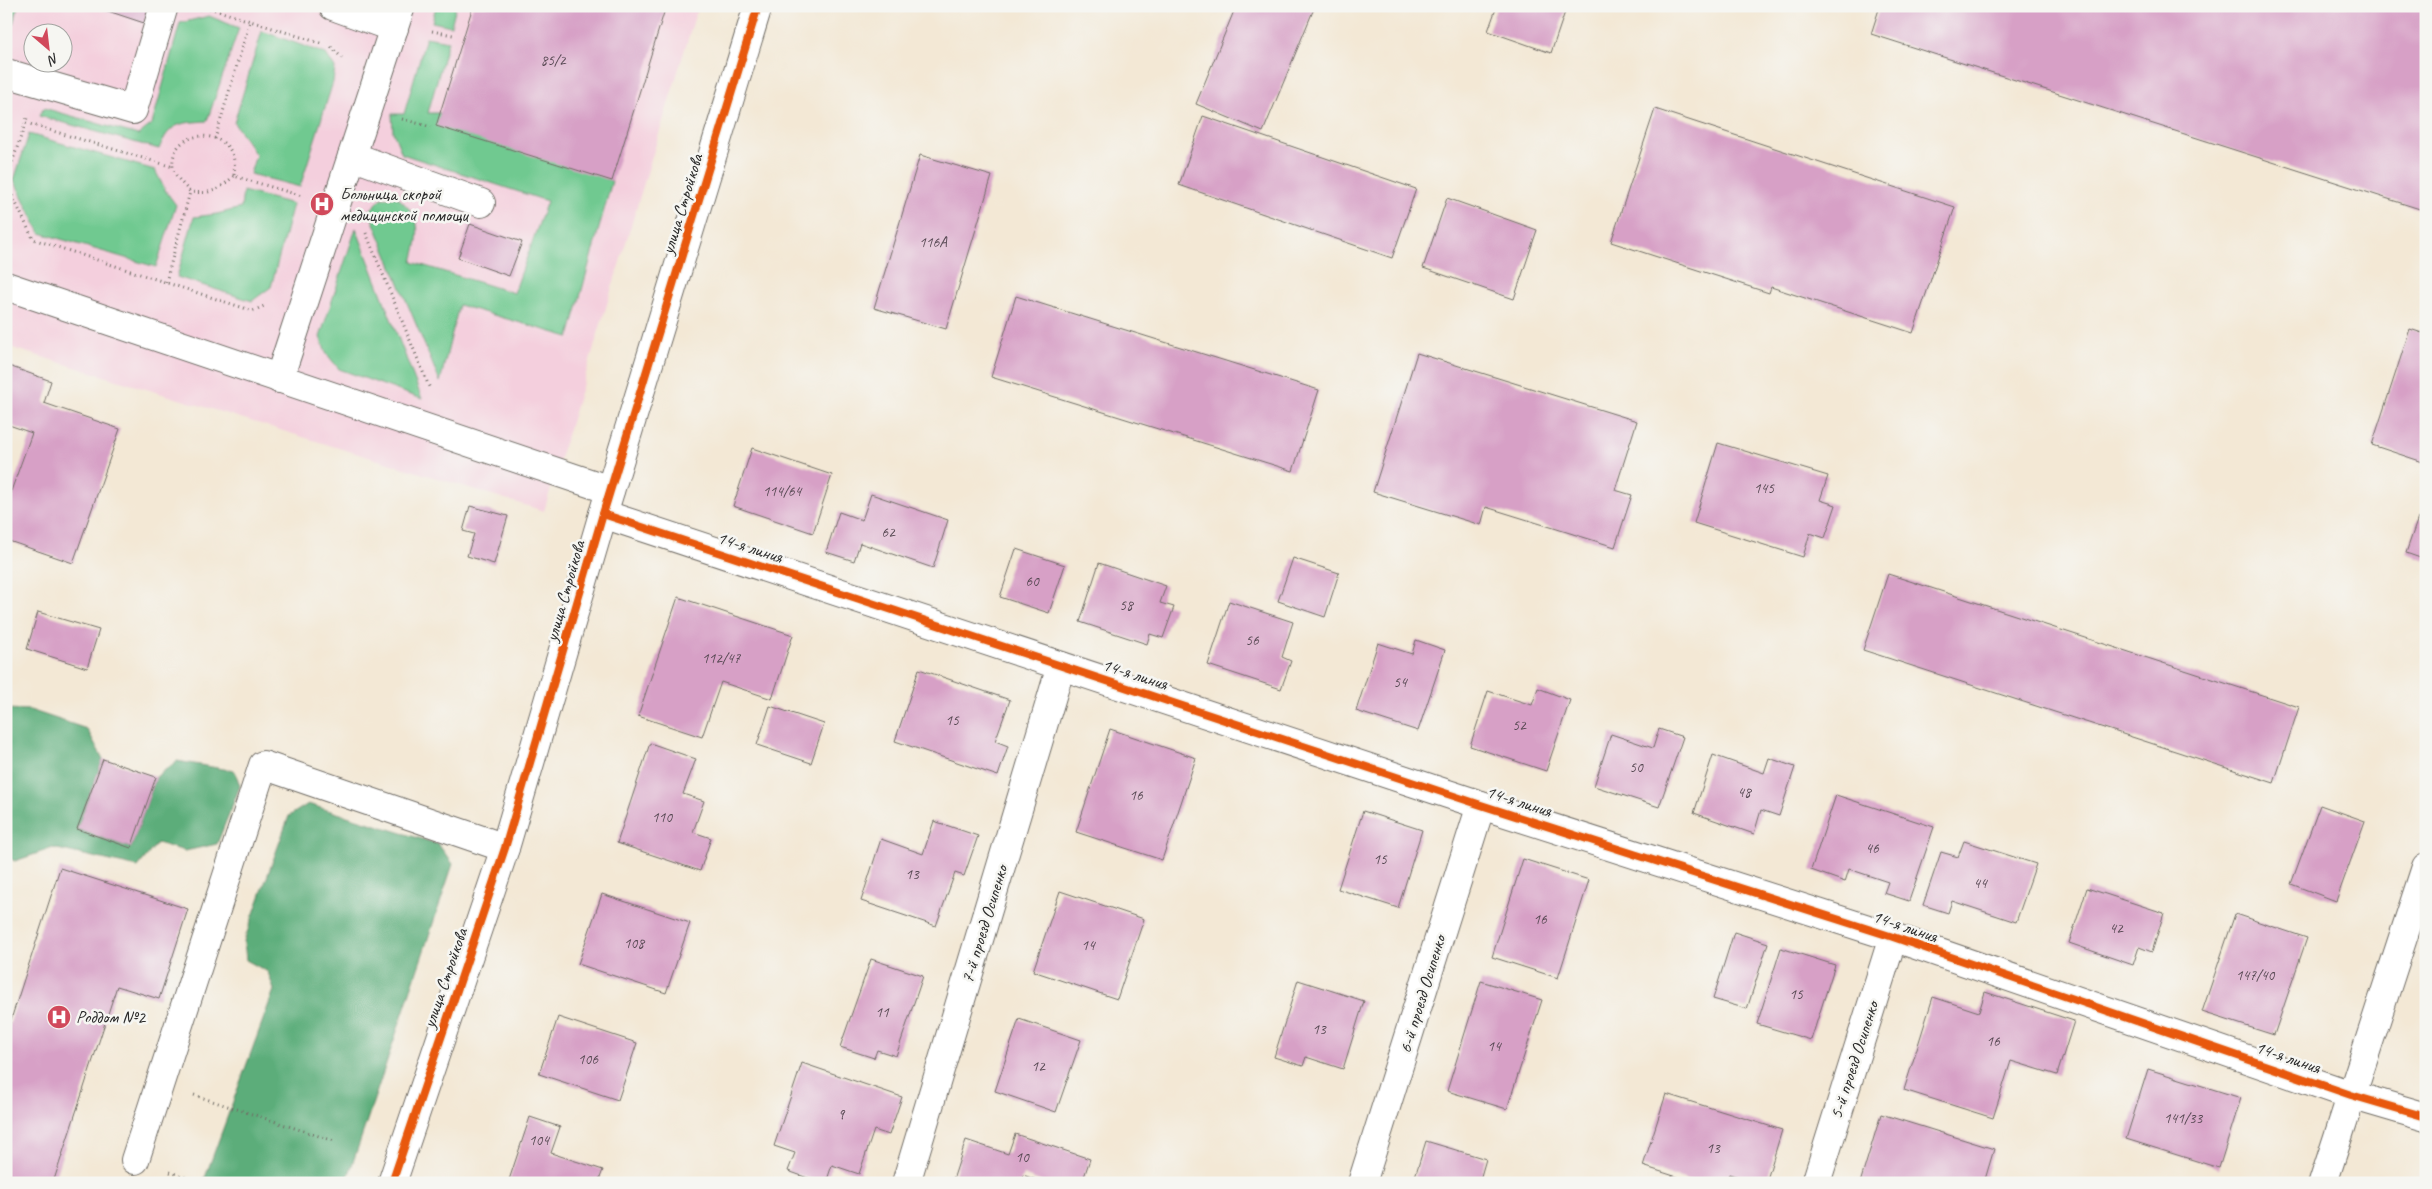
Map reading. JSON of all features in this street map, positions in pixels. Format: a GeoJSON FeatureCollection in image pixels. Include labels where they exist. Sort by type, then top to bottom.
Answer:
{"type":"FeatureCollection","features":[{"type":"Feature","properties":{"kind":"street"},"geometry":{"type":"LineString","coordinates":[[6,73],[133,110],[164,6]]}},
{"type":"Feature","properties":{"kind":"street"},"geometry":{"type":"LineString","coordinates":[[279,379],[398,17],[333,6]]}},
{"type":"Feature","properties":{"kind":"street","name":"улица Стройкова"},"geometry":{"type":"LineString","coordinates":[[392,1183],[505,848],[606,502],[758,6]]}},
{"type":"Feature","properties":{"kind":"street"},"geometry":{"type":"LineString","coordinates":[[352,156],[481,203]]}},
{"type":"Feature","properties":{"kind":"street","name":"14-я линия"},"geometry":{"type":"LineString","coordinates":[[6,286],[449,436],[606,502],[1062,666],[1481,805],[1893,937],[2351,1095],[2426,1118]]}},
{"type":"Feature","properties":{"kind":"street","name":"7-й проезд Осипенко"},"geometry":{"type":"LineString","coordinates":[[906,1183],[1062,666]]}},
{"type":"Feature","properties":{"kind":"street"},"geometry":{"type":"LineString","coordinates":[[135,1160],[263,765],[505,848]]}},
{"type":"Feature","properties":{"kind":"street","name":"6-й проезд Осипенко"},"geometry":{"type":"LineString","coordinates":[[1362,1183],[1481,805]]}},
{"type":"Feature","properties":{"kind":"street"},"geometry":{"type":"LineString","coordinates":[[2323,1183],[2426,867]]}},
{"type":"Feature","properties":{"kind":"street","name":"5-й проезд Осипенко"},"geometry":{"type":"LineString","coordinates":[[1816,1183],[1893,937]]}},
{"type":"Feature","properties":{"kind":"path"},"geometry":{"type":"LineString","coordinates":[[199,9],[206,7],[332,47],[344,59],[346,67]]}},
{"type":"Feature","properties":{"kind":"path"},"geometry":{"type":"LineString","coordinates":[[215,139],[250,21]]}},
{"type":"Feature","properties":{"kind":"path"},"geometry":{"type":"LineString","coordinates":[[424,29],[453,35]]}},
{"type":"Feature","properties":{"kind":"path"},"geometry":{"type":"LineString","coordinates":[[29,111],[6,182],[34,239],[253,311],[270,303]]}},
{"type":"Feature","properties":{"kind":"path"},"geometry":{"type":"LineString","coordinates":[[26,123],[173,167]]}},
{"type":"Feature","properties":{"kind":"path"},"geometry":{"type":"LineString","coordinates":[[208,136],[215,139],[225,144],[234,159],[234,176],[220,189],[207,194],[190,192],[178,178],[173,167],[176,150],[186,138],[208,136]]}},
{"type":"Feature","properties":{"kind":"path"},"geometry":{"type":"LineString","coordinates":[[234,176],[336,207],[359,217],[449,436]]}},
{"type":"Feature","properties":{"kind":"path"},"geometry":{"type":"LineString","coordinates":[[166,282],[190,192]]}},
{"type":"Feature","properties":{"kind":"path"},"geometry":{"type":"LineString","coordinates":[[160,1083],[334,1141]]}},
{"type":"Feature","properties":{"kind":"shaded area","name":"Больница скорой медицинской помощи"},"geometry":{"type":"Polygon","coordinates":[[[6,6],[698,6],[544,511],[6,346],[6,6]]]}},
{"type":"Feature","properties":{"kind":"green space"},"geometry":{"type":"Polygon","coordinates":[[[6,6],[18,6],[6,48],[6,6]]]}},
{"type":"Feature","properties":{"kind":"green space"},"geometry":{"type":"Polygon","coordinates":[[[436,6],[456,6],[451,26],[432,22],[436,6]]]}},
{"type":"Feature","properties":{"kind":"green space"},"geometry":{"type":"Polygon","coordinates":[[[209,16],[239,28],[207,121],[190,122],[177,126],[167,134],[159,149],[39,116],[44,108],[138,135],[152,124],[180,23],[209,16]]]}},
{"type":"Feature","properties":{"kind":"green space"},"geometry":{"type":"Polygon","coordinates":[[[262,31],[326,54],[335,68],[333,82],[300,187],[250,174],[256,155],[234,123],[262,31]]]}},
{"type":"Feature","properties":{"kind":"green space"},"geometry":{"type":"Polygon","coordinates":[[[426,37],[448,41],[428,113],[440,113],[612,181],[569,337],[459,305],[440,382],[369,211],[382,198],[397,197],[411,212],[417,226],[417,242],[412,262],[514,293],[547,201],[402,154],[393,132],[392,114],[404,114],[426,37]]]}},
{"type":"Feature","properties":{"kind":"green space"},"geometry":{"type":"Polygon","coordinates":[[[29,134],[155,170],[165,190],[176,205],[156,267],[40,233],[14,180],[29,134]]]}},
{"type":"Feature","properties":{"kind":"green space"},"geometry":{"type":"Polygon","coordinates":[[[243,191],[293,204],[271,287],[252,301],[177,277],[194,217],[241,208],[243,191]]]}},
{"type":"Feature","properties":{"kind":"green space"},"geometry":{"type":"Polygon","coordinates":[[[356,228],[422,399],[339,369],[326,353],[320,337],[356,228]]]}},
{"type":"Feature","properties":{"kind":"green space"},"geometry":{"type":"Polygon","coordinates":[[[6,709],[30,710],[87,729],[103,759],[77,829],[131,848],[156,777],[177,761],[235,771],[240,786],[217,844],[185,851],[157,843],[138,867],[53,848],[15,861],[6,857],[6,709]]]}},
{"type":"Feature","properties":{"kind":"green space"},"geometry":{"type":"Polygon","coordinates":[[[308,804],[438,844],[453,864],[346,1183],[203,1183],[274,990],[268,972],[246,960],[244,941],[289,816],[308,804]]]}},
{"type":"Feature","properties":{"kind":"building"},"geometry":{"type":"Polygon","coordinates":[[[93,6],[150,6],[144,23],[93,6]]]}},
{"type":"Feature","properties":{"kind":"building"},"geometry":{"type":"Polygon","coordinates":[[[473,6],[666,6],[612,181],[436,126],[473,6]]]}},
{"type":"Feature","properties":{"kind":"building"},"geometry":{"type":"Polygon","coordinates":[[[1236,6],[1315,6],[1263,132],[1196,104],[1236,6]]]}},
{"type":"Feature","properties":{"kind":"building"},"geometry":{"type":"Polygon","coordinates":[[[1497,6],[1567,6],[1551,53],[1488,31],[1497,6]]]}},
{"type":"Feature","properties":{"kind":"building"},"geometry":{"type":"Polygon","coordinates":[[[1880,6],[2426,6],[2426,211],[1871,34],[1880,6]]]}},
{"type":"Feature","properties":{"kind":"building"},"geometry":{"type":"Polygon","coordinates":[[[1655,109],[1955,207],[1913,333],[1771,287],[1769,293],[1611,242],[1655,109]]]}},
{"type":"Feature","properties":{"kind":"building"},"geometry":{"type":"Polygon","coordinates":[[[1203,116],[1416,189],[1392,258],[1179,185],[1203,116]]]}},
{"type":"Feature","properties":{"kind":"building"},"geometry":{"type":"Polygon","coordinates":[[[920,155],[992,176],[946,329],[874,308],[920,155]]]}},
{"type":"Feature","properties":{"kind":"building"},"geometry":{"type":"Polygon","coordinates":[[[1447,198],[1537,230],[1514,299],[1423,268],[1447,198]]]}},
{"type":"Feature","properties":{"kind":"building"},"geometry":{"type":"Polygon","coordinates":[[[470,224],[522,242],[509,276],[458,258],[470,224]]]}},
{"type":"Feature","properties":{"kind":"building"},"geometry":{"type":"Polygon","coordinates":[[[1016,296],[1319,390],[1293,471],[991,377],[1016,296]]]}},
{"type":"Feature","properties":{"kind":"building"},"geometry":{"type":"Polygon","coordinates":[[[2426,323],[2426,463],[2372,445],[2410,329],[2422,333],[2426,323]]]}},
{"type":"Feature","properties":{"kind":"building"},"geometry":{"type":"Polygon","coordinates":[[[1417,353],[1637,421],[1615,490],[1632,495],[1615,547],[1486,507],[1481,525],[1373,492],[1417,353]]]}},
{"type":"Feature","properties":{"kind":"building"},"geometry":{"type":"Polygon","coordinates":[[[6,365],[51,381],[44,403],[120,429],[73,563],[6,540],[6,505],[32,433],[6,424],[6,365]]]}},
{"type":"Feature","properties":{"kind":"building"},"geometry":{"type":"Polygon","coordinates":[[[1718,443],[1828,476],[1820,500],[1836,505],[1825,538],[1810,533],[1803,557],[1694,523],[1718,443]]]}},
{"type":"Feature","properties":{"kind":"building"},"geometry":{"type":"Polygon","coordinates":[[[752,448],[832,475],[813,533],[733,506],[752,448]]]}},
{"type":"Feature","properties":{"kind":"building"},"geometry":{"type":"Polygon","coordinates":[[[871,494],[948,520],[933,568],[860,543],[854,561],[826,552],[839,512],[862,520],[871,494]]]}},
{"type":"Feature","properties":{"kind":"building"},"geometry":{"type":"Polygon","coordinates":[[[470,506],[508,516],[494,564],[467,556],[474,534],[463,531],[470,506]]]}},
{"type":"Feature","properties":{"kind":"building"},"geometry":{"type":"Polygon","coordinates":[[[2418,518],[2426,520],[2426,560],[2406,553],[2418,518]]]}},
{"type":"Feature","properties":{"kind":"building"},"geometry":{"type":"Polygon","coordinates":[[[1016,549],[1065,565],[1049,613],[1000,597],[1016,549]]]}},
{"type":"Feature","properties":{"kind":"building"},"geometry":{"type":"Polygon","coordinates":[[[1293,558],[1339,573],[1325,617],[1278,601],[1293,558]]]}},
{"type":"Feature","properties":{"kind":"building"},"geometry":{"type":"Polygon","coordinates":[[[1099,563],[1166,586],[1160,603],[1174,607],[1163,638],[1150,634],[1147,644],[1080,622],[1099,563]]]}},
{"type":"Feature","properties":{"kind":"building"},"geometry":{"type":"Polygon","coordinates":[[[1888,574],[2299,707],[2274,783],[1863,650],[1888,574]]]}},
{"type":"Feature","properties":{"kind":"building"},"geometry":{"type":"Polygon","coordinates":[[[678,597],[793,635],[772,699],[721,682],[702,737],[638,716],[678,597]]]}},
{"type":"Feature","properties":{"kind":"building"},"geometry":{"type":"Polygon","coordinates":[[[1229,601],[1293,622],[1282,657],[1291,661],[1281,689],[1208,665],[1229,601]]]}},
{"type":"Feature","properties":{"kind":"building"},"geometry":{"type":"Polygon","coordinates":[[[38,612],[99,630],[87,668],[27,649],[38,612]]]}},
{"type":"Feature","properties":{"kind":"building"},"geometry":{"type":"Polygon","coordinates":[[[1416,640],[1445,650],[1418,731],[1356,711],[1378,643],[1412,654],[1416,640]]]}},
{"type":"Feature","properties":{"kind":"building"},"geometry":{"type":"Polygon","coordinates":[[[919,669],[1010,700],[995,741],[1008,746],[998,776],[895,741],[919,669]]]}},
{"type":"Feature","properties":{"kind":"building"},"geometry":{"type":"Polygon","coordinates":[[[1538,688],[1570,700],[1546,771],[1470,746],[1488,691],[1532,705],[1538,688]]]}},
{"type":"Feature","properties":{"kind":"building"},"geometry":{"type":"Polygon","coordinates":[[[770,706],[824,724],[811,763],[757,745],[770,706]]]}},
{"type":"Feature","properties":{"kind":"building"},"geometry":{"type":"Polygon","coordinates":[[[1110,729],[1196,758],[1162,860],[1076,832],[1110,729]]]}},
{"type":"Feature","properties":{"kind":"building"},"geometry":{"type":"Polygon","coordinates":[[[1659,729],[1683,737],[1659,807],[1594,786],[1611,734],[1653,748],[1659,729]]]}},
{"type":"Feature","properties":{"kind":"building"},"geometry":{"type":"Polygon","coordinates":[[[650,743],[696,759],[683,794],[704,801],[693,832],[711,838],[700,871],[617,843],[650,743]]]}},
{"type":"Feature","properties":{"kind":"building"},"geometry":{"type":"Polygon","coordinates":[[[1713,755],[1764,773],[1769,758],[1795,767],[1779,816],[1761,810],[1754,834],[1694,813],[1713,755]]]}},
{"type":"Feature","properties":{"kind":"building"},"geometry":{"type":"Polygon","coordinates":[[[103,759],[156,777],[131,848],[77,829],[103,759]]]}},
{"type":"Feature","properties":{"kind":"building"},"geometry":{"type":"Polygon","coordinates":[[[1836,795],[1934,827],[1909,901],[1884,893],[1888,882],[1849,869],[1845,882],[1811,870],[1836,795]]]}},
{"type":"Feature","properties":{"kind":"building"},"geometry":{"type":"Polygon","coordinates":[[[2320,805],[2365,821],[2336,901],[2291,884],[2320,805]]]}},
{"type":"Feature","properties":{"kind":"building"},"geometry":{"type":"Polygon","coordinates":[[[1363,811],[1422,830],[1398,908],[1338,889],[1363,811]]]}},
{"type":"Feature","properties":{"kind":"building"},"geometry":{"type":"Polygon","coordinates":[[[934,821],[978,836],[964,876],[955,873],[936,926],[861,901],[881,839],[923,854],[934,821]]]}},
{"type":"Feature","properties":{"kind":"building"},"geometry":{"type":"Polygon","coordinates":[[[1964,841],[2036,864],[2016,922],[1952,901],[1948,913],[1923,905],[1941,852],[1958,857],[1964,841]]]}},
{"type":"Feature","properties":{"kind":"building"},"geometry":{"type":"Polygon","coordinates":[[[1523,859],[1589,880],[1558,978],[1492,957],[1523,859]]]}},
{"type":"Feature","properties":{"kind":"building","name":"Роддом №2"},"geometry":{"type":"Polygon","coordinates":[[[60,868],[188,909],[159,999],[117,986],[53,1183],[6,1183],[6,1035],[60,868]]]}},
{"type":"Feature","properties":{"kind":"building"},"geometry":{"type":"Polygon","coordinates":[[[2087,888],[2164,913],[2152,952],[2139,947],[2133,965],[2069,943],[2087,888]]]}},
{"type":"Feature","properties":{"kind":"building"},"geometry":{"type":"Polygon","coordinates":[[[1060,891],[1144,919],[1117,999],[1033,971],[1060,891]]]}},
{"type":"Feature","properties":{"kind":"building"},"geometry":{"type":"Polygon","coordinates":[[[602,894],[690,923],[666,993],[578,964],[602,894]]]}},
{"type":"Feature","properties":{"kind":"building"},"geometry":{"type":"Polygon","coordinates":[[[2235,914],[2307,938],[2274,1035],[2202,1012],[2235,914]]]}},
{"type":"Feature","properties":{"kind":"building"},"geometry":{"type":"Polygon","coordinates":[[[1734,932],[1768,943],[1747,1009],[1713,999],[1734,932]]]}},
{"type":"Feature","properties":{"kind":"building"},"geometry":{"type":"Polygon","coordinates":[[[1781,948],[1835,965],[1811,1040],[1757,1024],[1781,948]]]}},
{"type":"Feature","properties":{"kind":"building"},"geometry":{"type":"Polygon","coordinates":[[[871,959],[923,976],[896,1056],[877,1050],[874,1058],[840,1047],[871,959]]]}},
{"type":"Feature","properties":{"kind":"building"},"geometry":{"type":"Polygon","coordinates":[[[1298,980],[1364,1001],[1343,1069],[1306,1057],[1303,1066],[1274,1057],[1298,980]]]}},
{"type":"Feature","properties":{"kind":"building"},"geometry":{"type":"Polygon","coordinates":[[[1481,981],[1542,1000],[1507,1109],[1447,1091],[1481,981]]]}},
{"type":"Feature","properties":{"kind":"building"},"geometry":{"type":"Polygon","coordinates":[[[1985,992],[2074,1021],[2057,1075],[2011,1061],[1993,1118],[1904,1090],[1933,997],[1979,1012],[1985,992]]]}},
{"type":"Feature","properties":{"kind":"building"},"geometry":{"type":"Polygon","coordinates":[[[558,1017],[637,1043],[618,1100],[539,1074],[558,1017]]]}},
{"type":"Feature","properties":{"kind":"building"},"geometry":{"type":"Polygon","coordinates":[[[1019,1019],[1081,1040],[1056,1112],[995,1091],[1019,1019]]]}},
{"type":"Feature","properties":{"kind":"building"},"geometry":{"type":"Polygon","coordinates":[[[802,1063],[902,1097],[889,1135],[874,1130],[859,1174],[832,1165],[826,1183],[822,1183],[788,1171],[795,1153],[774,1146],[802,1063]]]}},
{"type":"Feature","properties":{"kind":"building"},"geometry":{"type":"Polygon","coordinates":[[[2148,1069],[2241,1098],[2219,1168],[2126,1139],[2148,1069]]]}},
{"type":"Feature","properties":{"kind":"building"},"geometry":{"type":"Polygon","coordinates":[[[1666,1094],[1782,1130],[1766,1183],[1758,1183],[1729,1174],[1726,1183],[1696,1183],[1643,1166],[1666,1094]]]}},
{"type":"Feature","properties":{"kind":"building"},"geometry":{"type":"Polygon","coordinates":[[[1881,1114],[1994,1149],[1984,1183],[1860,1183],[1881,1114]]]}},
{"type":"Feature","properties":{"kind":"building"},"geometry":{"type":"Polygon","coordinates":[[[530,1117],[560,1127],[551,1153],[603,1170],[598,1183],[508,1183],[530,1117]]]}},
{"type":"Feature","properties":{"kind":"building"},"geometry":{"type":"Polygon","coordinates":[[[1015,1134],[1090,1159],[1082,1183],[1045,1183],[1023,1175],[1020,1183],[952,1183],[966,1140],[1008,1154],[1015,1134]]]}},
{"type":"Feature","properties":{"kind":"building"},"geometry":{"type":"Polygon","coordinates":[[[1426,1141],[1486,1159],[1479,1183],[1413,1183],[1426,1141]]]}},
{"type":"Feature","properties":{"kind":"cycle path"},"geometry":{"type":"LineString","coordinates":[[392,1183],[505,848],[603,514],[758,6]]}},
{"type":"Feature","properties":{"kind":"cycle path"},"geometry":{"type":"LineString","coordinates":[[603,514],[1481,805],[1893,937],[2351,1095],[2426,1117]]}},
{"type":"Feature","properties":{"kind":"place","name":"Больница скорой медицинской помощи"},"geometry":{"type":"Point","coordinates":[322,204]}},
{"type":"Feature","properties":{"kind":"place","name":"Роддом №2"},"geometry":{"type":"Point","coordinates":[59,1017]}}]}
